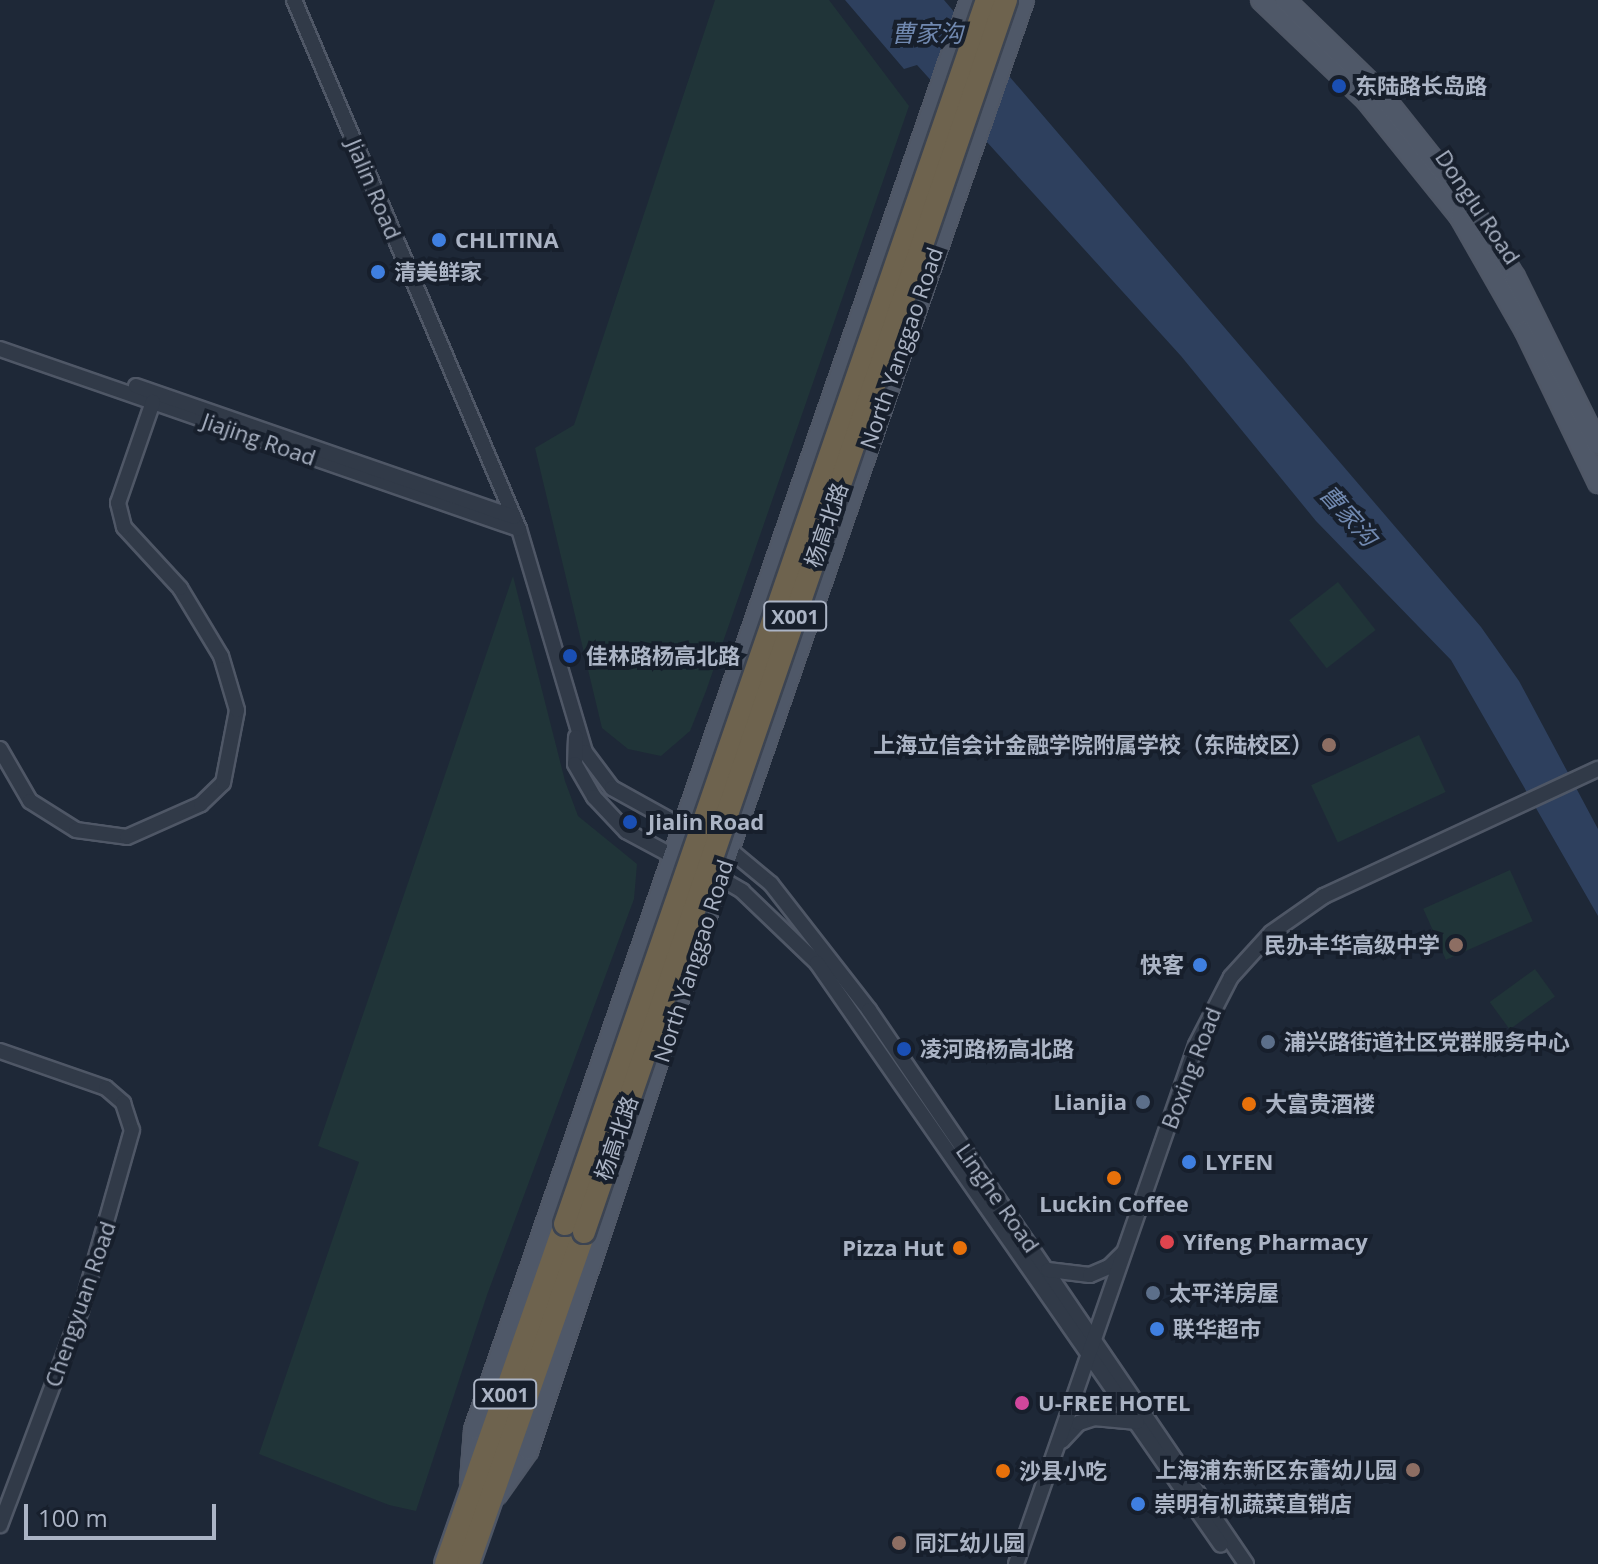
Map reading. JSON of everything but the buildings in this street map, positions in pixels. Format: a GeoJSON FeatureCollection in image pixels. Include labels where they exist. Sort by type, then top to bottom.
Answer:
{"type":"FeatureCollection","features":[{"type":"Feature","properties":{"kind":"highway","name":"杨高北路"},"geometry":{"type":"LineString","coordinates":[[574,1228],[987,0]]}},
{"type":"Feature","properties":{"kind":"highway","name":"杨高北路"},"geometry":{"type":"LineString","coordinates":[[574,1228],[1006,0]]}},
{"type":"Feature","properties":{"kind":"highway","name":"North Yanggao Road"},"geometry":{"type":"LineString","coordinates":[[446,1564],[478,1503],[574,1228]]}},
{"type":"Feature","properties":{"kind":"highway","name":"North Yanggao Road"},"geometry":{"type":"LineString","coordinates":[[468,1564],[478,1503]]}},
{"type":"Feature","properties":{"kind":"main road","name":"North Yanggao Road"},"geometry":{"type":"LineString","coordinates":[[478,1503],[528,1451],[720,877],[966,159],[1024,0]]}},
{"type":"Feature","properties":{"kind":"main road","name":"Donglu Road"},"geometry":{"type":"LineString","coordinates":[[1261,0],[1366,100],[1460,217],[1519,319],[1598,483]]}},
{"type":"Feature","properties":{"kind":"main road","name":"Donglu Road"},"geometry":{"type":"LineString","coordinates":[[1285,0],[1369,80],[1472,208],[1515,277],[1598,445]]}},
{"type":"Feature","properties":{"kind":"main road","name":"North Yanggao Road"},"geometry":{"type":"LineString","coordinates":[[478,1503],[474,1430],[968,6]]}},
{"type":"Feature","properties":{"kind":"street","name":"Jialin Road"},"geometry":{"type":"LineString","coordinates":[[294,0],[516,523],[577,729],[596,772],[612,788],[682,827],[730,848]]}},
{"type":"Feature","properties":{"kind":"street","name":"Jiajing Road"},"geometry":{"type":"LineString","coordinates":[[0,339],[516,523]]}},
{"type":"Feature","properties":{"kind":"street","name":"Jiajing Road"},"geometry":{"type":"LineString","coordinates":[[0,349],[516,523]]}},
{"type":"Feature","properties":{"kind":"street"},"geometry":{"type":"LineString","coordinates":[[0,749],[30,801],[76,830],[127,837],[201,804],[223,783],[237,710],[221,656],[180,588],[124,527],[118,503],[153,402]]}},
{"type":"Feature","properties":{"kind":"street","name":"Linghe Road"},"geometry":{"type":"LineString","coordinates":[[577,729],[575,764],[594,797],[626,831],[720,877],[817,963],[1246,1564]]}},
{"type":"Feature","properties":{"kind":"street","name":"Boxing Road"},"geometry":{"type":"LineString","coordinates":[[1016,1564],[1201,1032],[1244,960],[1282,924],[1324,896],[1593,771]]}},
{"type":"Feature","properties":{"kind":"street","name":"Linghe Road"},"geometry":{"type":"LineString","coordinates":[[730,848],[771,884],[827,953],[1048,1270],[1137,1422],[1234,1564]]}},
{"type":"Feature","properties":{"kind":"street","name":"Chengyuan Road"},"geometry":{"type":"LineString","coordinates":[[0,1051],[106,1088],[123,1103],[131,1123],[126,1165],[81,1310],[0,1525]]}},
{"type":"Feature","properties":{"kind":"street"},"geometry":{"type":"LineString","coordinates":[[1048,1270],[1090,1275],[1109,1267],[1126,1250]]}},
{"type":"Feature","properties":{"kind":"street"},"geometry":{"type":"LineString","coordinates":[[1056,1447],[1079,1423],[1094,1418],[1137,1422]]}},
{"type":"Feature","properties":{"kind":"green space"},"geometry":{"type":"Polygon","coordinates":[[[715,0],[829,0],[909,106],[706,691],[690,731],[661,756],[628,749],[602,728],[535,448],[574,425],[715,0]]]}},
{"type":"Feature","properties":{"kind":"green space"},"geometry":{"type":"Polygon","coordinates":[[[513,576],[565,781],[578,816],[637,864],[634,899],[487,1295],[416,1511],[389,1505],[259,1454],[359,1162],[318,1146],[513,576]]]}},
{"type":"Feature","properties":{"kind":"green space"},"geometry":{"type":"Polygon","coordinates":[[[1338,582],[1376,630],[1327,668],[1289,620],[1338,582]]]}},
{"type":"Feature","properties":{"kind":"green space"},"geometry":{"type":"Polygon","coordinates":[[[1419,735],[1446,792],[1338,842],[1311,785],[1419,735]]]}},
{"type":"Feature","properties":{"kind":"green space"},"geometry":{"type":"Polygon","coordinates":[[[1510,870],[1533,921],[1446,960],[1423,909],[1510,870]]]}},
{"type":"Feature","properties":{"kind":"green space"},"geometry":{"type":"Polygon","coordinates":[[[1535,969],[1555,997],[1510,1029],[1490,1002],[1535,969]]]}},
{"type":"Feature","properties":{"kind":"water","name":"曹家沟"},"geometry":{"type":"Polygon","coordinates":[[[845,0],[944,0],[1481,627],[1519,681],[1598,829],[1598,916],[1451,660],[1316,521],[1181,356],[917,65],[904,69],[845,0]]]}},
{"type":"Feature","properties":{"kind":"place","name":"东陆路长岛路"},"geometry":{"type":"Point","coordinates":[1339,86]}},
{"type":"Feature","properties":{"kind":"place","name":"CHLITINA"},"geometry":{"type":"Point","coordinates":[439,240]}},
{"type":"Feature","properties":{"kind":"place","name":"清美鲜家"},"geometry":{"type":"Point","coordinates":[378,272]}},
{"type":"Feature","properties":{"kind":"place","name":"佳林路杨高北路"},"geometry":{"type":"Point","coordinates":[570,656]}},
{"type":"Feature","properties":{"kind":"place","name":"上海立信会计金融学院附属学校（东陆校区）"},"geometry":{"type":"Point","coordinates":[1329,745]}},
{"type":"Feature","properties":{"kind":"place","name":"Jialin Road"},"geometry":{"type":"Point","coordinates":[630,822]}},
{"type":"Feature","properties":{"kind":"place","name":"民办丰华高级中学"},"geometry":{"type":"Point","coordinates":[1456,945]}},
{"type":"Feature","properties":{"kind":"place","name":"快客"},"geometry":{"type":"Point","coordinates":[1200,965]}},
{"type":"Feature","properties":{"kind":"place","name":"浦兴路街道社区党群服务中心"},"geometry":{"type":"Point","coordinates":[1268,1042]}},
{"type":"Feature","properties":{"kind":"place","name":"凌河路杨高北路"},"geometry":{"type":"Point","coordinates":[904,1049]}},
{"type":"Feature","properties":{"kind":"place","name":"Lianjia"},"geometry":{"type":"Point","coordinates":[1143,1102]}},
{"type":"Feature","properties":{"kind":"place","name":"大富贵酒楼"},"geometry":{"type":"Point","coordinates":[1249,1104]}},
{"type":"Feature","properties":{"kind":"place","name":"LYFEN"},"geometry":{"type":"Point","coordinates":[1189,1162]}},
{"type":"Feature","properties":{"kind":"place","name":"Luckin Coffee"},"geometry":{"type":"Point","coordinates":[1114,1178]}},
{"type":"Feature","properties":{"kind":"place","name":"Yifeng Pharmacy"},"geometry":{"type":"Point","coordinates":[1167,1242]}},
{"type":"Feature","properties":{"kind":"place","name":"Pizza Hut"},"geometry":{"type":"Point","coordinates":[960,1248]}},
{"type":"Feature","properties":{"kind":"place","name":"太平洋房屋"},"geometry":{"type":"Point","coordinates":[1153,1293]}},
{"type":"Feature","properties":{"kind":"place","name":"联华超市"},"geometry":{"type":"Point","coordinates":[1157,1329]}},
{"type":"Feature","properties":{"kind":"place","name":"U-FREE HOTEL"},"geometry":{"type":"Point","coordinates":[1022,1403]}},
{"type":"Feature","properties":{"kind":"place","name":"上海浦东新区东蕾幼儿园"},"geometry":{"type":"Point","coordinates":[1413,1470]}},
{"type":"Feature","properties":{"kind":"place","name":"沙县小吃"},"geometry":{"type":"Point","coordinates":[1003,1471]}},
{"type":"Feature","properties":{"kind":"place","name":"崇明有机蔬菜直销店"},"geometry":{"type":"Point","coordinates":[1138,1504]}},
{"type":"Feature","properties":{"kind":"place","name":"同汇幼儿园"},"geometry":{"type":"Point","coordinates":[899,1543]}}]}
